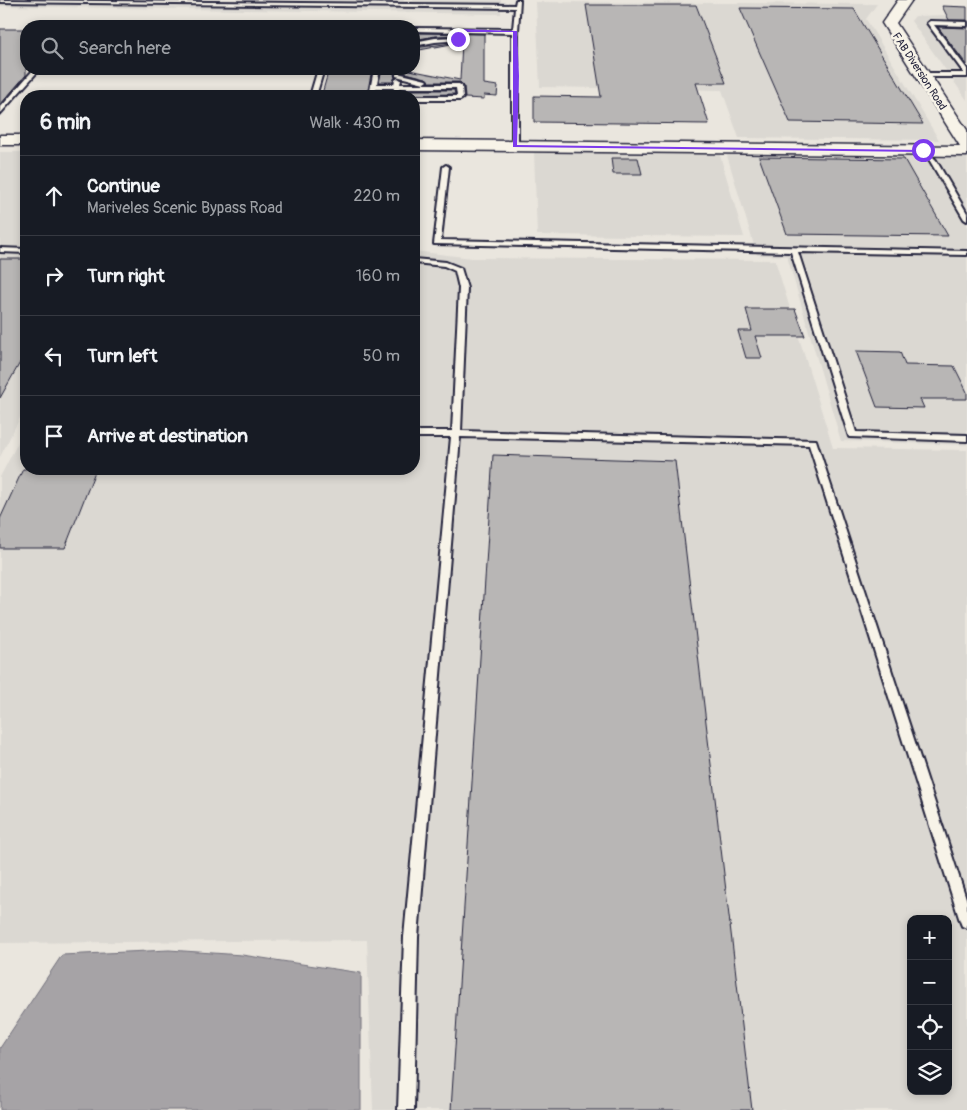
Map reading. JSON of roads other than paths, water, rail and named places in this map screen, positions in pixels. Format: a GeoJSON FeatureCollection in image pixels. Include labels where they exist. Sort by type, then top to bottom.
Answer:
{"type":"FeatureCollection","features":[{"type":"Feature","properties":{"kind":"main road","name":"FAB Diversion Road"},"geometry":{"type":"LineString","coordinates":[[905,0],[889,23],[967,143]]}},
{"type":"Feature","properties":{"kind":"main road"},"geometry":{"type":"LineString","coordinates":[[0,140],[20,140]]}},
{"type":"Feature","properties":{"kind":"main road"},"geometry":{"type":"LineString","coordinates":[[420,145],[967,151]]}},
{"type":"Feature","properties":{"kind":"lane"},"geometry":{"type":"LineString","coordinates":[[515,146],[515,31],[518,0]]}},
{"type":"Feature","properties":{"kind":"lane"},"geometry":{"type":"LineString","coordinates":[[0,1],[517,8]]}},
{"type":"Feature","properties":{"kind":"lane"},"geometry":{"type":"LineString","coordinates":[[967,24],[930,24],[967,74]]}},
{"type":"Feature","properties":{"kind":"lane"},"geometry":{"type":"LineString","coordinates":[[420,30],[515,31]]}},
{"type":"Feature","properties":{"kind":"lane"},"geometry":{"type":"LineString","coordinates":[[458,39],[459,31]]}},
{"type":"Feature","properties":{"kind":"lane"},"geometry":{"type":"LineString","coordinates":[[420,39],[458,39]]}},
{"type":"Feature","properties":{"kind":"lane"},"geometry":{"type":"LineString","coordinates":[[420,43],[458,39]]}},
{"type":"Feature","properties":{"kind":"lane"},"geometry":{"type":"LineString","coordinates":[[923,75],[967,74]]}},
{"type":"Feature","properties":{"kind":"lane"},"geometry":{"type":"LineString","coordinates":[[0,112],[32,75]]}},
{"type":"Feature","properties":{"kind":"lane"},"geometry":{"type":"LineString","coordinates":[[315,90],[319,75]]}},
{"type":"Feature","properties":{"kind":"lane"},"geometry":{"type":"LineString","coordinates":[[373,90],[376,75]]}},
{"type":"Feature","properties":{"kind":"lane"},"geometry":{"type":"LineString","coordinates":[[397,90],[399,75]]}},
{"type":"Feature","properties":{"kind":"lane"},"geometry":{"type":"LineString","coordinates":[[408,75],[429,82],[460,86]]}},
{"type":"Feature","properties":{"kind":"lane"},"geometry":{"type":"LineString","coordinates":[[374,86],[460,86]]}},
{"type":"Feature","properties":{"kind":"lane"},"geometry":{"type":"LineString","coordinates":[[420,98],[460,98],[460,86]]}},
{"type":"Feature","properties":{"kind":"lane"},"geometry":{"type":"LineString","coordinates":[[923,150],[933,160],[967,219]]}},
{"type":"Feature","properties":{"kind":"lane"},"geometry":{"type":"LineString","coordinates":[[446,167],[436,242],[967,253]]}},
{"type":"Feature","properties":{"kind":"lane"},"geometry":{"type":"LineString","coordinates":[[0,250],[20,251]]}},
{"type":"Feature","properties":{"kind":"lane"},"geometry":{"type":"LineString","coordinates":[[794,250],[852,436],[967,438]]}},
{"type":"Feature","properties":{"kind":"lane"},"geometry":{"type":"LineString","coordinates":[[406,1110],[411,937],[456,434],[463,288],[458,270],[446,264],[420,262]]}},
{"type":"Feature","properties":{"kind":"lane"},"geometry":{"type":"LineString","coordinates":[[420,434],[813,442],[967,921]]}}]}
